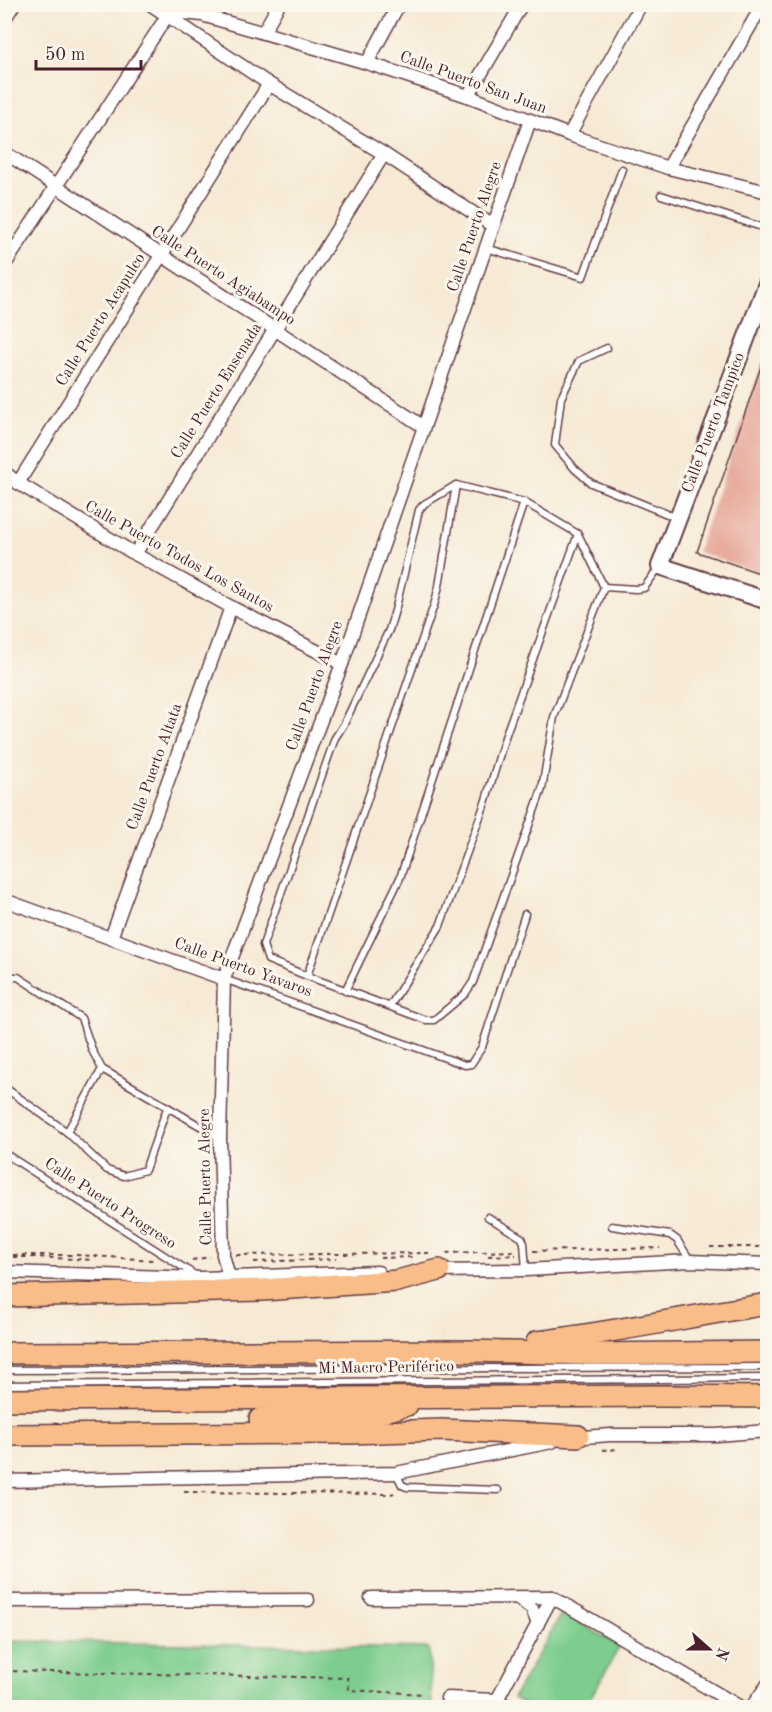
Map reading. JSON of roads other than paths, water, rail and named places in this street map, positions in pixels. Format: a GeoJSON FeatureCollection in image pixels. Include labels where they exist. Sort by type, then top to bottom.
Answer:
{"type":"FeatureCollection","features":[{"type":"Feature","properties":{"kind":"highway"},"geometry":{"type":"LineString","coordinates":[[4,1296],[273,1289],[397,1281],[438,1258]]}},
{"type":"Feature","properties":{"kind":"highway"},"geometry":{"type":"LineString","coordinates":[[471,1351],[597,1334],[768,1304]]}},
{"type":"Feature","properties":{"kind":"highway"},"geometry":{"type":"LineString","coordinates":[[4,1353],[768,1352]]}},
{"type":"Feature","properties":{"kind":"highway"},"geometry":{"type":"LineString","coordinates":[[4,1400],[768,1396]]}},
{"type":"Feature","properties":{"kind":"highway"},"geometry":{"type":"LineString","coordinates":[[365,1416],[440,1397]]}},
{"type":"Feature","properties":{"kind":"highway"},"geometry":{"type":"LineString","coordinates":[[4,1426],[365,1416],[441,1430],[585,1443]]}},
{"type":"Feature","properties":{"kind":"highway"},"geometry":{"type":"LineString","coordinates":[[4,1435],[350,1433],[441,1430]]}},
{"type":"Feature","properties":{"kind":"street"},"geometry":{"type":"LineString","coordinates":[[4,20],[14,4]]}},
{"type":"Feature","properties":{"kind":"street"},"geometry":{"type":"LineString","coordinates":[[150,4],[269,84],[384,154],[493,225]]}},
{"type":"Feature","properties":{"kind":"street"},"geometry":{"type":"LineString","coordinates":[[263,33],[279,4]]}},
{"type":"Feature","properties":{"kind":"street"},"geometry":{"type":"LineString","coordinates":[[367,63],[399,4]]}},
{"type":"Feature","properties":{"kind":"street"},"geometry":{"type":"LineString","coordinates":[[468,96],[522,4]]}},
{"type":"Feature","properties":{"kind":"street"},"geometry":{"type":"LineString","coordinates":[[569,135],[641,4]]}},
{"type":"Feature","properties":{"kind":"street"},"geometry":{"type":"LineString","coordinates":[[668,168],[763,4]]}},
{"type":"Feature","properties":{"kind":"street","name":"Calle Puerto San Juan"},"geometry":{"type":"LineString","coordinates":[[167,16],[184,13],[202,15],[367,63],[468,96],[569,135],[668,168],[768,192]]}},
{"type":"Feature","properties":{"kind":"street"},"geometry":{"type":"LineString","coordinates":[[4,266],[167,16]]}},
{"type":"Feature","properties":{"kind":"street","name":"Calle Puerto Acapulco"},"geometry":{"type":"LineString","coordinates":[[18,483],[269,84]]}},
{"type":"Feature","properties":{"kind":"street","name":"Calle Puerto Alegre"},"geometry":{"type":"LineString","coordinates":[[229,1277],[224,1259],[220,1138],[224,979],[342,664],[530,120]]}},
{"type":"Feature","properties":{"kind":"street","name":"Calle Puerto Agiabampo"},"geometry":{"type":"LineString","coordinates":[[4,152],[424,427]]}},
{"type":"Feature","properties":{"kind":"street","name":"Calle Puerto Ensenada"},"geometry":{"type":"LineString","coordinates":[[135,554],[384,154]]}},
{"type":"Feature","properties":{"kind":"street","name":"Calle Puerto Tampico"},"geometry":{"type":"LineString","coordinates":[[660,566],[768,281]]}},
{"type":"Feature","properties":{"kind":"street","name":"Calle Puerto Todos Los Santos"},"geometry":{"type":"LineString","coordinates":[[4,472],[18,483],[135,554],[342,664]]}},
{"type":"Feature","properties":{"kind":"street"},"geometry":{"type":"LineString","coordinates":[[660,566],[768,601]]}},
{"type":"Feature","properties":{"kind":"street","name":"Calle Puerto Altata"},"geometry":{"type":"LineString","coordinates":[[111,938],[231,607]]}},
{"type":"Feature","properties":{"kind":"street","name":"Calle Puerto Yavaros"},"geometry":{"type":"LineString","coordinates":[[4,900],[224,979]]}},
{"type":"Feature","properties":{"kind":"street"},"geometry":{"type":"LineString","coordinates":[[4,1272],[201,1278],[438,1258],[526,1270],[686,1253],[768,1264]]}},
{"type":"Feature","properties":{"kind":"street"},"geometry":{"type":"LineString","coordinates":[[4,1481],[396,1473],[585,1443],[768,1431]]}},
{"type":"Feature","properties":{"kind":"street"},"geometry":{"type":"LineString","coordinates":[[497,1700],[552,1597]]}},
{"type":"Feature","properties":{"kind":"street"},"geometry":{"type":"LineString","coordinates":[[371,1598],[552,1597],[742,1707]]}},
{"type":"Feature","properties":{"kind":"street"},"geometry":{"type":"LineString","coordinates":[[519,1598],[532,1609],[538,1624]]}},
{"type":"Feature","properties":{"kind":"street"},"geometry":{"type":"LineString","coordinates":[[4,1601],[308,1600]]}},
{"type":"Feature","properties":{"kind":"street"},"geometry":{"type":"LineString","coordinates":[[751,1707],[768,1684]]}},
{"type":"Feature","properties":{"kind":"street"},"geometry":{"type":"LineString","coordinates":[[447,1698],[497,1700],[511,1707]]}},
{"type":"Feature","properties":{"kind":"lane"},"geometry":{"type":"LineString","coordinates":[[486,248],[583,277],[622,168]]}},
{"type":"Feature","properties":{"kind":"lane"},"geometry":{"type":"LineString","coordinates":[[661,195],[768,229]]}},
{"type":"Feature","properties":{"kind":"lane"},"geometry":{"type":"LineString","coordinates":[[607,348],[579,361],[561,398],[555,445],[575,469],[591,483],[678,519]]}},
{"type":"Feature","properties":{"kind":"lane"},"geometry":{"type":"LineString","coordinates":[[307,976],[435,602],[456,485]]}},
{"type":"Feature","properties":{"kind":"lane"},"geometry":{"type":"LineString","coordinates":[[456,485],[524,502],[578,534],[603,586],[554,717],[542,789],[473,982],[465,994],[434,1020],[426,1020],[268,960],[264,945],[335,738],[389,630],[418,510],[456,485]]}},
{"type":"Feature","properties":{"kind":"lane"},"geometry":{"type":"LineString","coordinates":[[345,991],[400,878],[524,502]]}},
{"type":"Feature","properties":{"kind":"lane"},"geometry":{"type":"LineString","coordinates":[[390,1006],[440,926],[578,534]]}},
{"type":"Feature","properties":{"kind":"lane"},"geometry":{"type":"LineString","coordinates":[[603,586],[645,588],[660,566]]}},
{"type":"Feature","properties":{"kind":"lane","name":"Calle Puerto Yavaros"},"geometry":{"type":"LineString","coordinates":[[224,979],[465,1065],[471,1064],[482,1047],[525,914]]}},
{"type":"Feature","properties":{"kind":"lane"},"geometry":{"type":"LineString","coordinates":[[4,978],[18,977],[81,1018],[92,1050],[102,1069],[220,1138]]}},
{"type":"Feature","properties":{"kind":"lane"},"geometry":{"type":"LineString","coordinates":[[67,1132],[102,1069]]}},
{"type":"Feature","properties":{"kind":"lane"},"geometry":{"type":"LineString","coordinates":[[4,1087],[67,1132],[107,1170],[124,1176],[145,1170],[167,1108]]}},
{"type":"Feature","properties":{"kind":"lane","name":"Calle Puerto Progreso"},"geometry":{"type":"LineString","coordinates":[[4,1153],[201,1278]]}},
{"type":"Feature","properties":{"kind":"lane"},"geometry":{"type":"LineString","coordinates":[[488,1217],[522,1238],[526,1270]]}},
{"type":"Feature","properties":{"kind":"lane"},"geometry":{"type":"LineString","coordinates":[[612,1226],[670,1235],[677,1240],[686,1253]]}},
{"type":"Feature","properties":{"kind":"lane","name":"Mi Macro Periférico"},"geometry":{"type":"LineString","coordinates":[[4,1370],[768,1366]]}},
{"type":"Feature","properties":{"kind":"lane","name":"Mi Macro Periférico"},"geometry":{"type":"LineString","coordinates":[[4,1384],[768,1378]]}},
{"type":"Feature","properties":{"kind":"lane"},"geometry":{"type":"LineString","coordinates":[[396,1473],[402,1485],[407,1487],[498,1490]]}}]}
